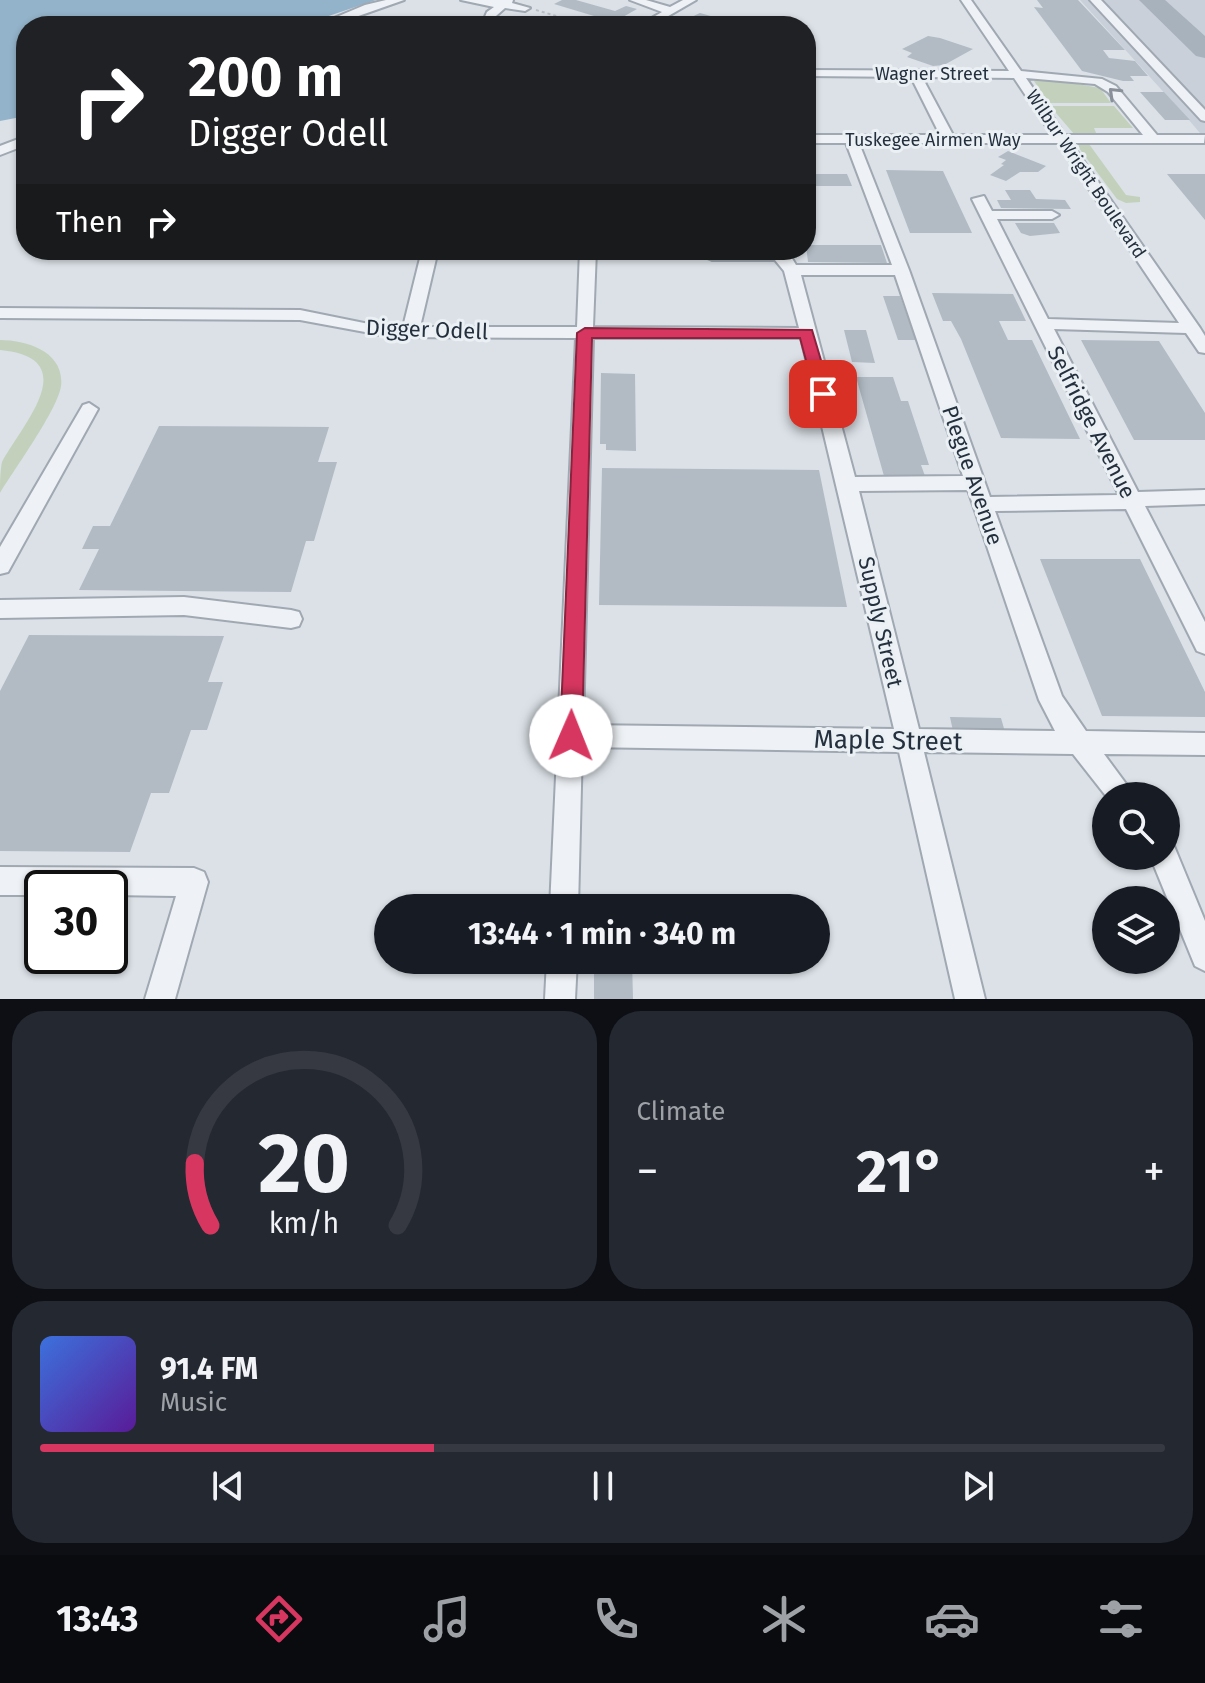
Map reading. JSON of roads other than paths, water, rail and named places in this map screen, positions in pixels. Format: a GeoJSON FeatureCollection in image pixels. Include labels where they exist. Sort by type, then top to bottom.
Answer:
{"type":"FeatureCollection","features":[{"type":"Feature","properties":{"kind":"street"},"geometry":{"type":"LineString","coordinates":[[346,16],[399,0]]}},
{"type":"Feature","properties":{"kind":"street"},"geometry":{"type":"LineString","coordinates":[[466,0],[508,2],[530,9]]}},
{"type":"Feature","properties":{"kind":"street"},"geometry":{"type":"LineString","coordinates":[[635,0],[671,11]]}},
{"type":"Feature","properties":{"kind":"street"},"geometry":{"type":"LineString","coordinates":[[662,16],[691,0]]}},
{"type":"Feature","properties":{"kind":"street","name":"Wilbur Wright Boulevard"},"geometry":{"type":"LineString","coordinates":[[966,0],[1205,348]]}},
{"type":"Feature","properties":{"kind":"street"},"geometry":{"type":"LineString","coordinates":[[1095,0],[1205,117]]}},
{"type":"Feature","properties":{"kind":"street"},"geometry":{"type":"LineString","coordinates":[[1105,0],[1205,105]]}},
{"type":"Feature","properties":{"kind":"street"},"geometry":{"type":"LineString","coordinates":[[490,16],[508,2]]}},
{"type":"Feature","properties":{"kind":"street","name":"Wagner Street"},"geometry":{"type":"LineString","coordinates":[[816,73],[1058,76],[1108,86],[1153,139]]}},
{"type":"Feature","properties":{"kind":"street"},"geometry":{"type":"LineString","coordinates":[[915,74],[949,140]]}},
{"type":"Feature","properties":{"kind":"street","name":"Tuskegee Airmen Way"},"geometry":{"type":"LineString","coordinates":[[816,139],[1204,139]]}},
{"type":"Feature","properties":{"kind":"street","name":"Plegue Avenue"},"geometry":{"type":"LineString","coordinates":[[851,139],[901,270],[1051,700],[1064,723],[1111,782]]}},
{"type":"Feature","properties":{"kind":"street","name":"Selfridge Avenue"},"geometry":{"type":"LineString","coordinates":[[1052,215],[983,207],[1205,644]]}},
{"type":"Feature","properties":{"kind":"street"},"geometry":{"type":"LineString","coordinates":[[410,332],[428,260]]}},
{"type":"Feature","properties":{"kind":"street"},"geometry":{"type":"LineString","coordinates":[[565,894],[588,260]]}},
{"type":"Feature","properties":{"kind":"street","name":"Supply Street"},"geometry":{"type":"LineString","coordinates":[[785,260],[792,270],[862,541],[970,999]]}},
{"type":"Feature","properties":{"kind":"street"},"geometry":{"type":"LineString","coordinates":[[792,270],[901,270]]}},
{"type":"Feature","properties":{"kind":"street","name":"Digger Odell"},"geometry":{"type":"LineString","coordinates":[[0,313],[300,315],[328,317],[374,331],[410,332],[807,333]]}},
{"type":"Feature","properties":{"kind":"street"},"geometry":{"type":"LineString","coordinates":[[1042,324],[1192,328]]}},
{"type":"Feature","properties":{"kind":"street"},"geometry":{"type":"LineString","coordinates":[[0,566],[89,409]]}},
{"type":"Feature","properties":{"kind":"street"},"geometry":{"type":"LineString","coordinates":[[847,484],[975,483]]}},
{"type":"Feature","properties":{"kind":"street"},"geometry":{"type":"LineString","coordinates":[[982,504],[1104,504],[1205,497]]}},
{"type":"Feature","properties":{"kind":"street"},"geometry":{"type":"LineString","coordinates":[[0,609],[184,606],[291,619]]}},
{"type":"Feature","properties":{"kind":"street","name":"Maple Street"},"geometry":{"type":"LineString","coordinates":[[571,736],[1205,744]]}},
{"type":"Feature","properties":{"kind":"street"},"geometry":{"type":"LineString","coordinates":[[1170,870],[1205,956]]}},
{"type":"Feature","properties":{"kind":"street"},"geometry":{"type":"LineString","coordinates":[[0,881],[194,882],[160,999]]}},
{"type":"Feature","properties":{"kind":"street"},"geometry":{"type":"LineString","coordinates":[[560,999],[561,974]]}},
{"type":"Feature","properties":{"kind":"water"},"geometry":{"type":"Polygon","coordinates":[[[0,0],[376,0],[329,16],[16,16],[16,118],[0,121],[0,0]]]}}]}
